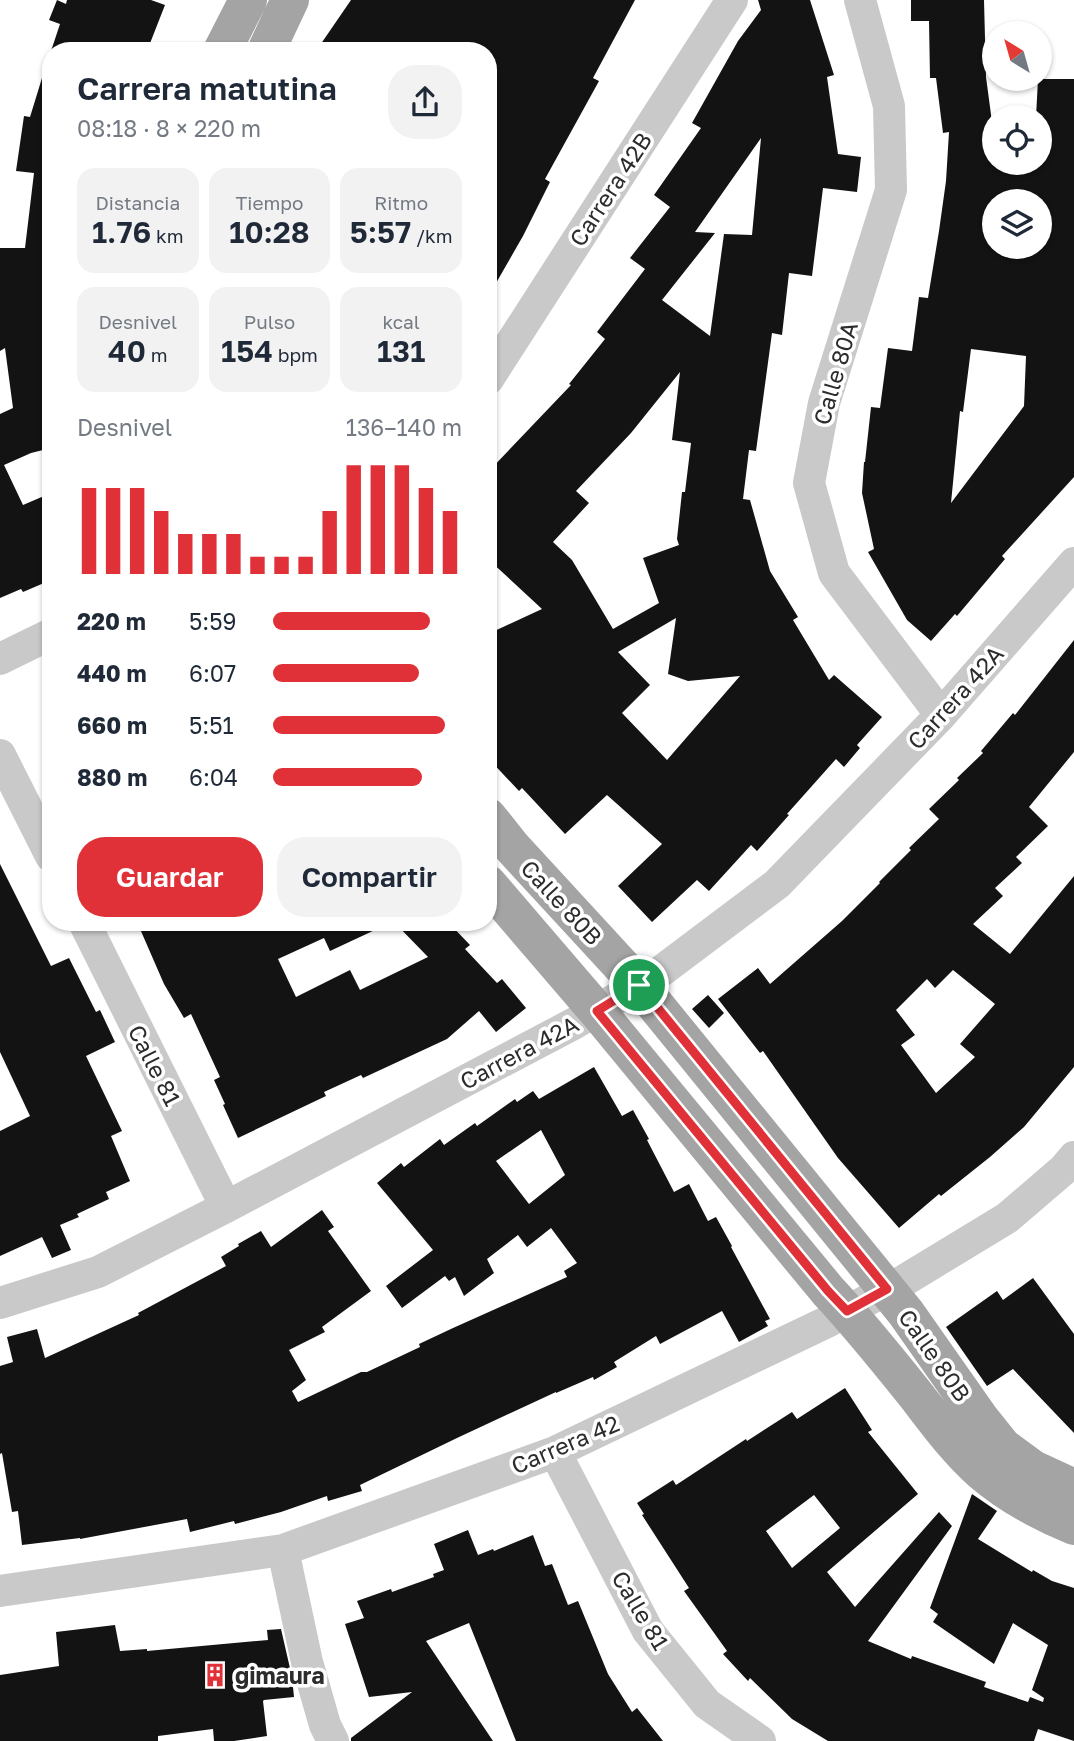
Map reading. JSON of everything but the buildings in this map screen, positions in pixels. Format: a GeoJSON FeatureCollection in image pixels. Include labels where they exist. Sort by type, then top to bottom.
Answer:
{"type":"FeatureCollection","features":[{"type":"Feature","properties":{"kind":"main road"},"geometry":{"type":"LineString","coordinates":[[227,42],[248,0]]}},
{"type":"Feature","properties":{"kind":"main road"},"geometry":{"type":"LineString","coordinates":[[270,42],[290,0]]}},
{"type":"Feature","properties":{"kind":"main road","name":"Calle 80B"},"geometry":{"type":"LineString","coordinates":[[497,829],[639,985],[906,1312],[1003,1447],[1033,1469],[1074,1488]]}},
{"type":"Feature","properties":{"kind":"main road","name":"Calle 80B"},"geometry":{"type":"LineString","coordinates":[[497,894],[865,1332],[949,1438],[980,1470],[1005,1490],[1041,1513],[1074,1526]]}},
{"type":"Feature","properties":{"kind":"street","name":"Carrera 42B"},"geometry":{"type":"LineString","coordinates":[[497,365],[732,0]]}},
{"type":"Feature","properties":{"kind":"street","name":"Calle 80A"},"geometry":{"type":"LineString","coordinates":[[860,0],[889,106],[891,190],[824,403],[809,483],[834,573],[941,715]]}},
{"type":"Feature","properties":{"kind":"street","name":"Carrera 42A"},"geometry":{"type":"LineString","coordinates":[[0,1303],[98,1272],[597,1011],[656,975],[777,884],[941,715],[1074,563]]}},
{"type":"Feature","properties":{"kind":"street"},"geometry":{"type":"LineString","coordinates":[[0,659],[42,638]]}},
{"type":"Feature","properties":{"kind":"street"},"geometry":{"type":"LineString","coordinates":[[0,755],[42,838]]}},
{"type":"Feature","properties":{"kind":"street","name":"Calle 81"},"geometry":{"type":"LineString","coordinates":[[88,931],[226,1207]]}},
{"type":"Feature","properties":{"kind":"street","name":"Carrera 42"},"geometry":{"type":"LineString","coordinates":[[0,1591],[283,1550],[555,1452],[847,1311],[887,1289],[1007,1218],[1063,1170],[1074,1157]]}},
{"type":"Feature","properties":{"kind":"street","name":"Calle 81"},"geometry":{"type":"LineString","coordinates":[[555,1452],[648,1631],[707,1704],[760,1741]]}},
{"type":"Feature","properties":{"kind":"street"},"geometry":{"type":"LineString","coordinates":[[283,1550],[307,1662],[325,1725],[333,1741]]}},
{"type":"Feature","properties":{"kind":"place","name":"gimaura"},"geometry":{"type":"Point","coordinates":[215,1675]}},
{"type":"Feature","properties":{"kind":"route"},"geometry":{"type":"LineString","coordinates":[[639,985],[887,1289],[847,1311],[597,1011],[639,985]]}}]}
